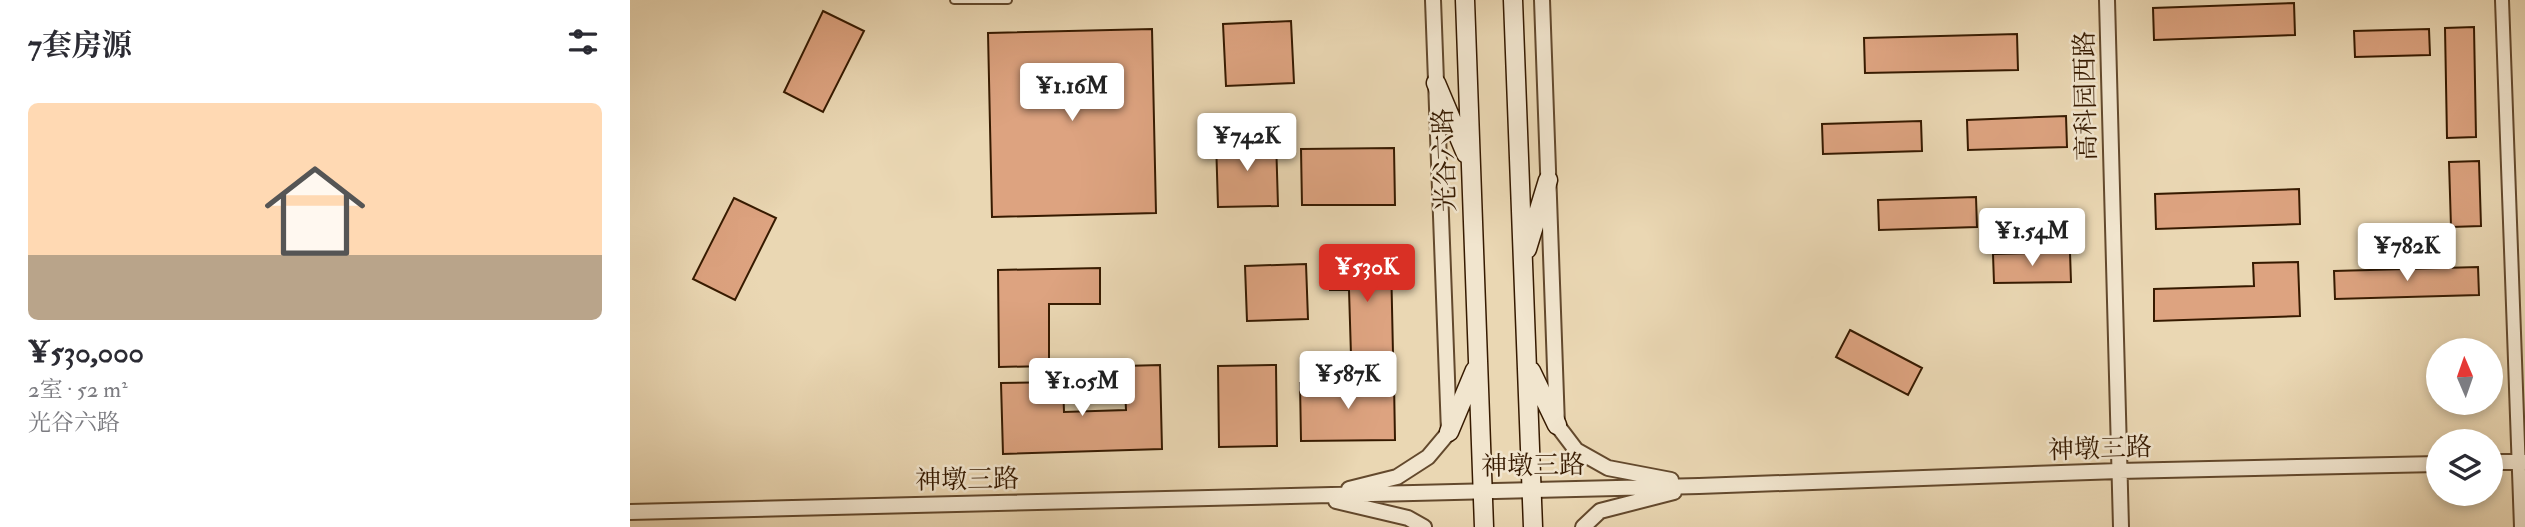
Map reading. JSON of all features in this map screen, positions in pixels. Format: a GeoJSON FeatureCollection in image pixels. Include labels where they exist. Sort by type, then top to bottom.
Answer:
{"type":"FeatureCollection","features":[{"type":"Feature","properties":{"kind":"main road","name":"光谷六路"},"geometry":{"type":"LineString","coordinates":[[1465,0],[1484,527]]}},
{"type":"Feature","properties":{"kind":"main road"},"geometry":{"type":"LineString","coordinates":[[1513,0],[1533,527]]}},
{"type":"Feature","properties":{"kind":"main road"},"geometry":{"type":"LineString","coordinates":[[1436,83],[1471,165]]}},
{"type":"Feature","properties":{"kind":"main road"},"geometry":{"type":"LineString","coordinates":[[1523,262],[1548,180]]}},
{"type":"Feature","properties":{"kind":"main road"},"geometry":{"type":"LineString","coordinates":[[1449,432],[1478,360]]}},
{"type":"Feature","properties":{"kind":"main road"},"geometry":{"type":"LineString","coordinates":[[1527,360],[1557,425]]}},
{"type":"Feature","properties":{"kind":"street"},"geometry":{"type":"LineString","coordinates":[[1317,496],[1397,477],[1428,457],[1449,432],[1433,0]]}},
{"type":"Feature","properties":{"kind":"street"},"geometry":{"type":"LineString","coordinates":[[1542,0],[1557,425],[1576,450],[1608,468],[1699,486]]}},
{"type":"Feature","properties":{"kind":"street","name":"高科园西路"},"geometry":{"type":"LineString","coordinates":[[2107,0],[2121,527]]}},
{"type":"Feature","properties":{"kind":"street"},"geometry":{"type":"LineString","coordinates":[[2502,0],[2522,462],[2521,527]]}},
{"type":"Feature","properties":{"kind":"street"},"geometry":{"type":"LineString","coordinates":[[2503,463],[2522,462]]}},
{"type":"Feature","properties":{"kind":"street","name":"神墩三路"},"geometry":{"type":"LineString","coordinates":[[630,512],[1699,486],[2119,471],[2426,464]]}},
{"type":"Feature","properties":{"kind":"street"},"geometry":{"type":"LineString","coordinates":[[1583,527],[1600,511],[1699,486]]}},
{"type":"Feature","properties":{"kind":"street"},"geometry":{"type":"LineString","coordinates":[[1317,496],[1408,518],[1424,527]]}},
{"type":"Feature","properties":{"kind":"lane"},"geometry":{"type":"LineString","coordinates":[[954,0],[1008,0]]}},
{"type":"Feature","properties":{"kind":"building"},"geometry":{"type":"Polygon","coordinates":[[[2294,3],[2295,35],[2154,40],[2153,8],[2294,3]]]}},
{"type":"Feature","properties":{"kind":"building"},"geometry":{"type":"Polygon","coordinates":[[[823,11],[864,31],[823,112],[784,92],[823,11]]]}},
{"type":"Feature","properties":{"kind":"building"},"geometry":{"type":"Polygon","coordinates":[[[1291,21],[1294,83],[1226,86],[1223,24],[1291,21]]]}},
{"type":"Feature","properties":{"kind":"building"},"geometry":{"type":"Polygon","coordinates":[[[2474,27],[2476,137],[2447,138],[2445,28],[2474,27]]]}},
{"type":"Feature","properties":{"kind":"building"},"geometry":{"type":"Polygon","coordinates":[[[1152,29],[1156,213],[992,217],[988,33],[1152,29]]]}},
{"type":"Feature","properties":{"kind":"building"},"geometry":{"type":"Polygon","coordinates":[[[2429,29],[2430,55],[2355,57],[2354,31],[2429,29]]]}},
{"type":"Feature","properties":{"kind":"building"},"geometry":{"type":"Polygon","coordinates":[[[2017,34],[2018,70],[1865,73],[1864,38],[2017,34]]]}},
{"type":"Feature","properties":{"kind":"building"},"geometry":{"type":"Polygon","coordinates":[[[2066,116],[2067,147],[1968,150],[1967,120],[2066,116]]]}},
{"type":"Feature","properties":{"kind":"building"},"geometry":{"type":"Polygon","coordinates":[[[1921,121],[1922,151],[1823,154],[1822,124],[1921,121]]]}},
{"type":"Feature","properties":{"kind":"building"},"geometry":{"type":"Polygon","coordinates":[[[1276,139],[1278,206],[1218,207],[1216,140],[1276,139]]]}},
{"type":"Feature","properties":{"kind":"building"},"geometry":{"type":"Polygon","coordinates":[[[1394,148],[1395,205],[1302,205],[1301,149],[1394,148]]]}},
{"type":"Feature","properties":{"kind":"building"},"geometry":{"type":"Polygon","coordinates":[[[2479,161],[2481,226],[2451,227],[2449,162],[2479,161]]]}},
{"type":"Feature","properties":{"kind":"building"},"geometry":{"type":"Polygon","coordinates":[[[2299,189],[2300,224],[2156,229],[2155,194],[2299,189]]]}},
{"type":"Feature","properties":{"kind":"building"},"geometry":{"type":"Polygon","coordinates":[[[1976,197],[1977,227],[1879,230],[1878,200],[1976,197]]]}},
{"type":"Feature","properties":{"kind":"building"},"geometry":{"type":"Polygon","coordinates":[[[734,198],[776,218],[735,300],[693,279],[734,198]]]}},
{"type":"Feature","properties":{"kind":"building"},"geometry":{"type":"Polygon","coordinates":[[[2070,252],[2071,282],[1994,283],[1993,254],[2070,252]]]}},
{"type":"Feature","properties":{"kind":"building"},"geometry":{"type":"Polygon","coordinates":[[[1391,260],[1393,354],[1351,355],[1349,290],[1330,290],[1329,262],[1391,260]]]}},
{"type":"Feature","properties":{"kind":"building"},"geometry":{"type":"Polygon","coordinates":[[[2298,262],[2300,316],[2154,321],[2154,289],[2254,286],[2253,263],[2298,262]]]}},
{"type":"Feature","properties":{"kind":"building"},"geometry":{"type":"Polygon","coordinates":[[[1306,264],[1308,319],[1247,321],[1245,266],[1306,264]]]}},
{"type":"Feature","properties":{"kind":"building"},"geometry":{"type":"Polygon","coordinates":[[[2478,267],[2479,295],[2335,299],[2334,271],[2478,267]]]}},
{"type":"Feature","properties":{"kind":"building"},"geometry":{"type":"Polygon","coordinates":[[[1100,268],[1100,304],[1049,304],[1049,366],[999,367],[998,270],[1100,268]]]}},
{"type":"Feature","properties":{"kind":"building"},"geometry":{"type":"Polygon","coordinates":[[[1850,330],[1922,368],[1908,395],[1836,357],[1850,330]]]}},
{"type":"Feature","properties":{"kind":"building"},"geometry":{"type":"Polygon","coordinates":[[[1160,365],[1162,449],[1003,454],[1001,383],[1063,382],[1064,412],[1126,410],[1124,366],[1160,365]]]}},
{"type":"Feature","properties":{"kind":"building"},"geometry":{"type":"Polygon","coordinates":[[[1276,365],[1277,446],[1219,447],[1218,366],[1276,365]]]}},
{"type":"Feature","properties":{"kind":"building"},"geometry":{"type":"Polygon","coordinates":[[[1394,382],[1395,440],[1301,441],[1300,383],[1394,382]]]}}]}
